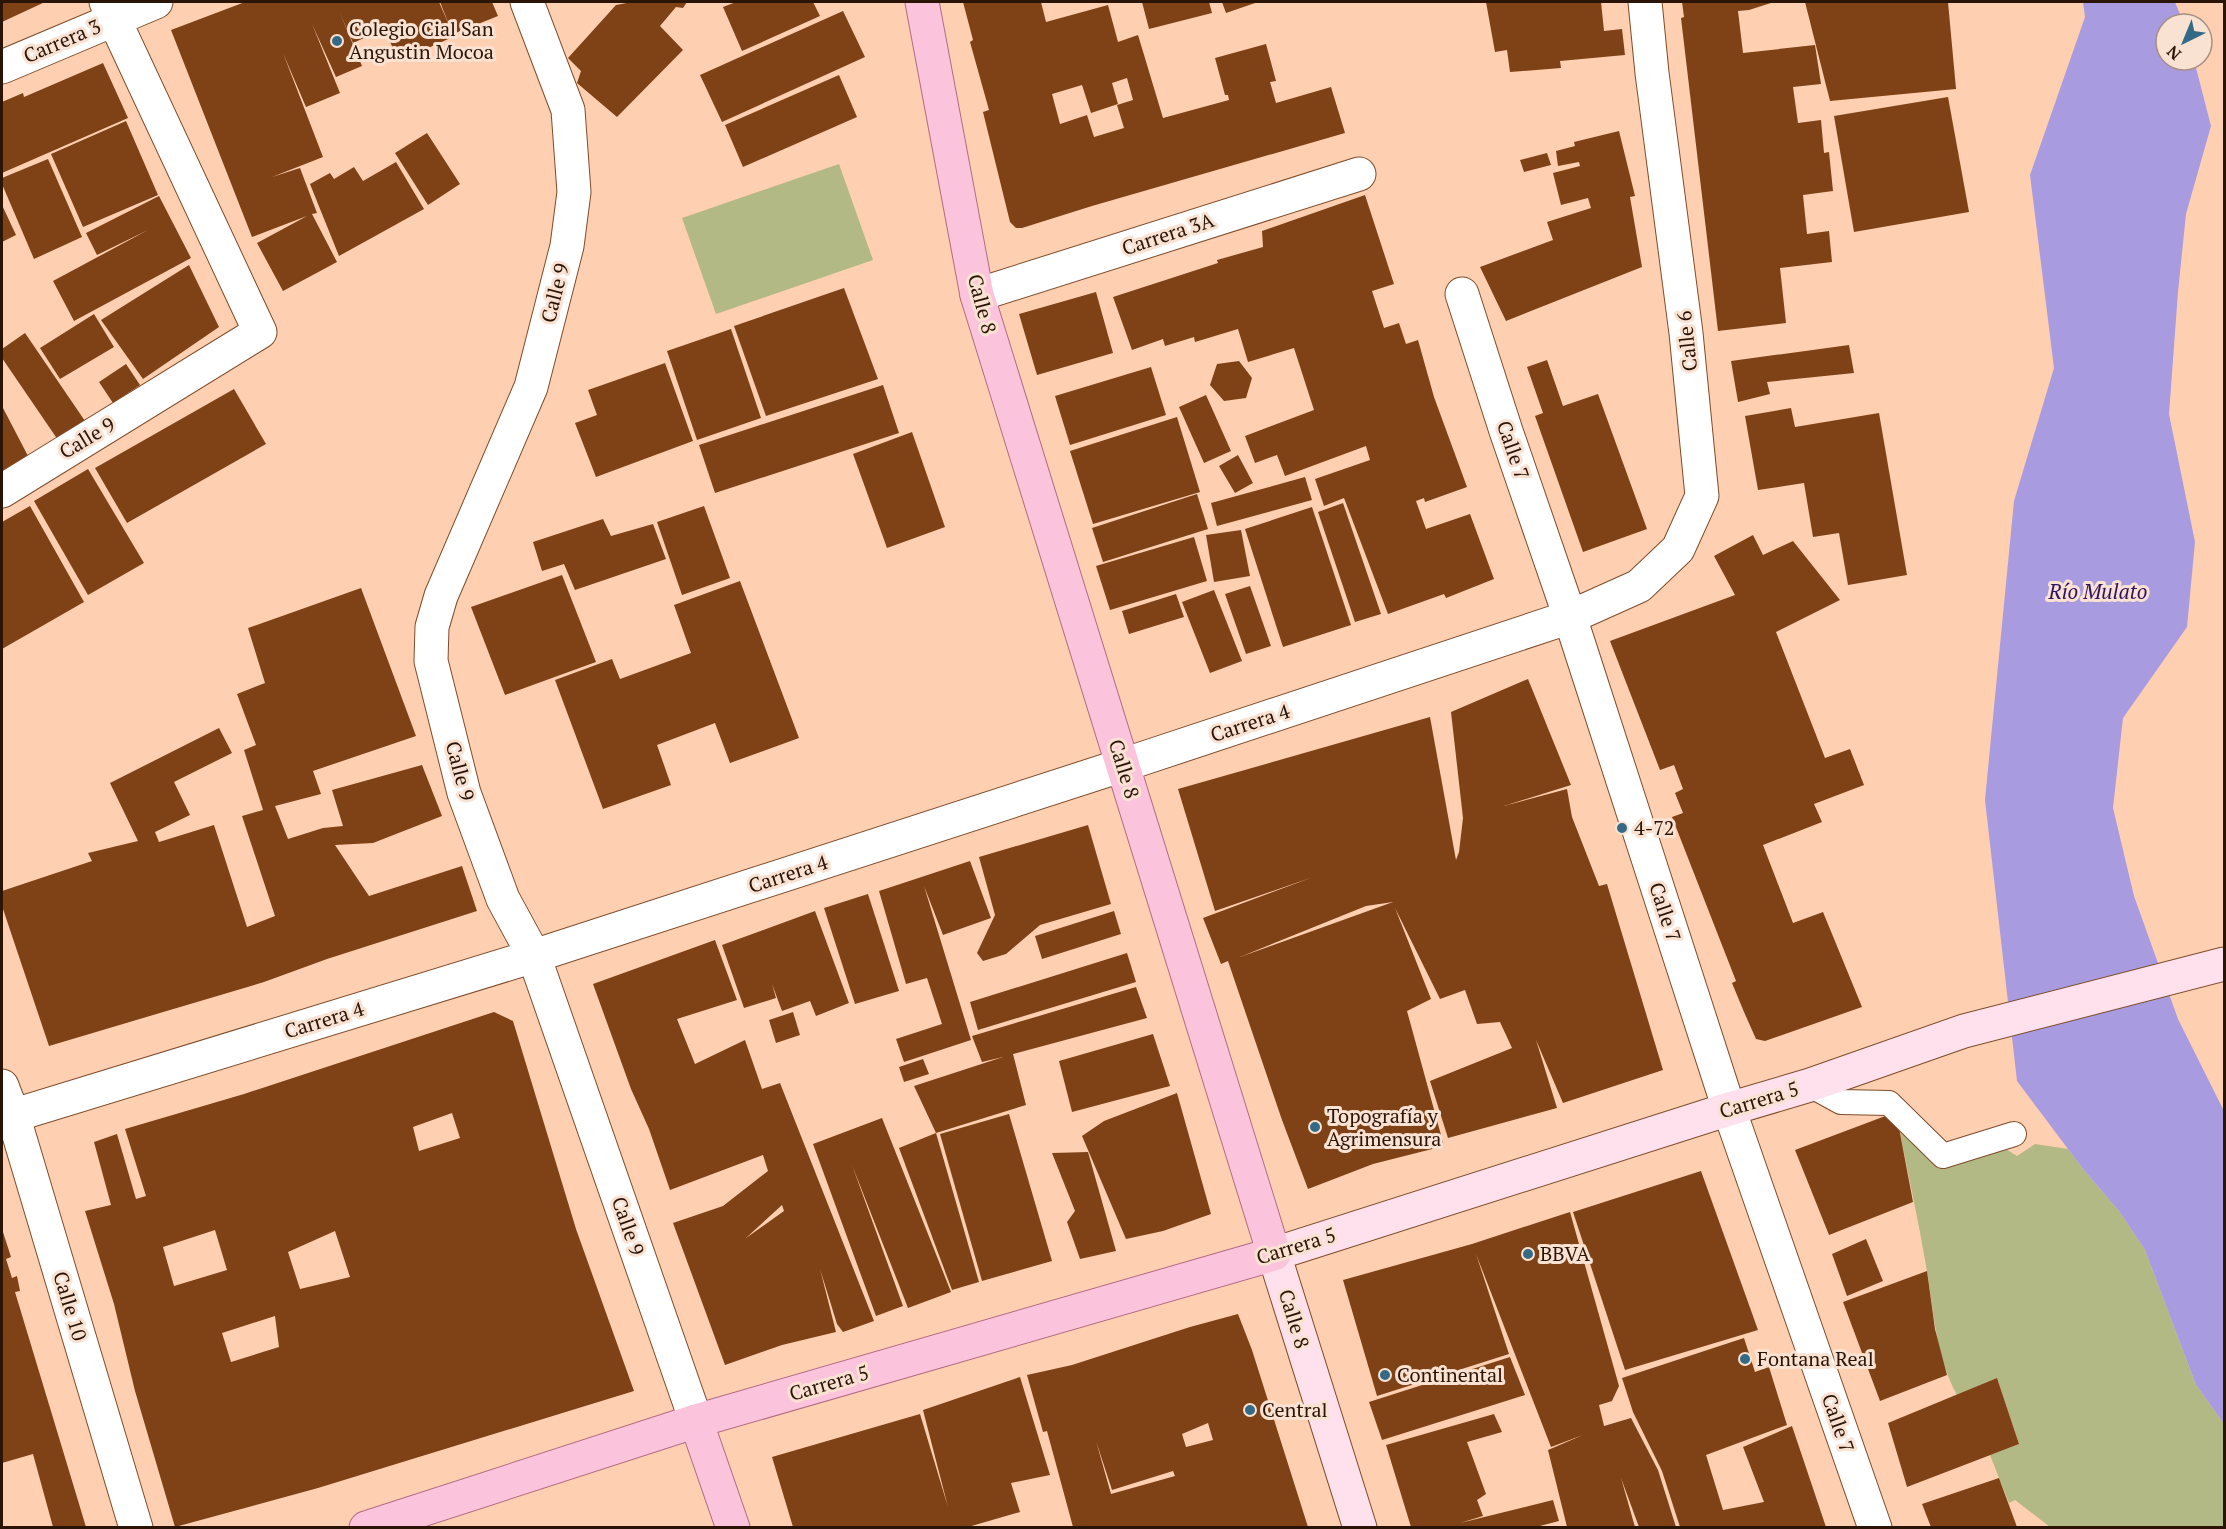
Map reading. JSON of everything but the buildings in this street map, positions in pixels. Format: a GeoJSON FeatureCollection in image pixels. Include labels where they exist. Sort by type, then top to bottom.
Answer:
{"type":"FeatureCollection","features":[{"type":"Feature","properties":{"kind":"main road","name":"Calle 8"},"geometry":{"type":"LineString","coordinates":[[922,2],[977,295],[1360,1527]]}},
{"type":"Feature","properties":{"kind":"main road","name":"Carrera 5"},"geometry":{"type":"LineString","coordinates":[[366,1527],[696,1421],[1274,1254],[1810,1085],[1964,1030],[2224,964]]}},
{"type":"Feature","properties":{"kind":"main road","name":"Calle 9"},"geometry":{"type":"LineString","coordinates":[[696,1421],[733,1527]]}},
{"type":"Feature","properties":{"kind":"street","name":"Carrera 3"},"geometry":{"type":"LineString","coordinates":[[2,67],[110,10],[156,2]]}},
{"type":"Feature","properties":{"kind":"street","name":"Calle 9"},"geometry":{"type":"LineString","coordinates":[[527,2],[567,110],[574,192],[568,236],[531,387],[441,596],[432,627],[431,661],[464,793],[503,899],[534,956],[696,1421]]}},
{"type":"Feature","properties":{"kind":"street","name":"Calle 6"},"geometry":{"type":"LineString","coordinates":[[1570,617],[1639,586],[1678,549],[1702,496],[1686,333],[1652,74],[1645,2]]}},
{"type":"Feature","properties":{"kind":"street","name":"Calle 9"},"geometry":{"type":"LineString","coordinates":[[2,490],[260,332],[110,10]]}},
{"type":"Feature","properties":{"kind":"street","name":"Carrera 3A"},"geometry":{"type":"LineString","coordinates":[[977,295],[1359,174]]}},
{"type":"Feature","properties":{"kind":"street","name":"Calle 7"},"geometry":{"type":"LineString","coordinates":[[1462,294],[1570,617],[1729,1109],[1875,1527]]}},
{"type":"Feature","properties":{"kind":"street","name":"Carrera 4"},"geometry":{"type":"LineString","coordinates":[[5,1107],[534,956],[1570,617]]}},
{"type":"Feature","properties":{"kind":"street","name":"Calle 10"},"geometry":{"type":"LineString","coordinates":[[5,1107],[136,1527]]}},
{"type":"Feature","properties":{"kind":"lane"},"geometry":{"type":"LineString","coordinates":[[1810,1085],[1841,1102],[1889,1104],[1943,1156],[2014,1134]]}},
{"type":"Feature","properties":{"kind":"green space"},"geometry":{"type":"Polygon","coordinates":[[[839,164],[873,260],[716,314],[682,218],[839,164]]]}},
{"type":"Feature","properties":{"kind":"green space"},"geometry":{"type":"Polygon","coordinates":[[[1896,1112],[1939,1163],[2001,1146],[2017,1156],[2035,1144],[2068,1149],[2119,1211],[2145,1250],[2196,1385],[2224,1424],[2224,1527],[2050,1527],[2015,1500],[2009,1503],[1990,1455],[2019,1444],[1997,1378],[1957,1395],[1944,1365],[1896,1112]]]}},
{"type":"Feature","properties":{"kind":"water","name":"Río Mulato"},"geometry":{"type":"Polygon","coordinates":[[[2083,2],[2175,2],[2179,12],[2154,12],[2154,72],[2197,72],[2211,126],[2186,214],[2169,414],[2195,542],[2187,627],[2123,718],[2113,808],[2134,896],[2178,1019],[2224,1111],[2224,1424],[2196,1385],[2145,1250],[2119,1211],[2083,1169],[2017,1081],[1985,800],[2014,501],[2054,368],[2030,175],[2085,17],[2083,2]]]}},
{"type":"Feature","properties":{"kind":"place","name":"Colegio Cial San Angustin Mocoa"},"geometry":{"type":"Point","coordinates":[337,41]}},
{"type":"Feature","properties":{"kind":"place","name":"4-72"},"geometry":{"type":"Point","coordinates":[1622,828]}},
{"type":"Feature","properties":{"kind":"place","name":"Topografía y Agrimensura"},"geometry":{"type":"Point","coordinates":[1315,1127]}},
{"type":"Feature","properties":{"kind":"place","name":"BBVA"},"geometry":{"type":"Point","coordinates":[1528,1254]}},
{"type":"Feature","properties":{"kind":"place","name":"Fontana Real"},"geometry":{"type":"Point","coordinates":[1745,1359]}},
{"type":"Feature","properties":{"kind":"place","name":"Continental"},"geometry":{"type":"Point","coordinates":[1385,1375]}},
{"type":"Feature","properties":{"kind":"place","name":"Central"},"geometry":{"type":"Point","coordinates":[1250,1410]}}]}
